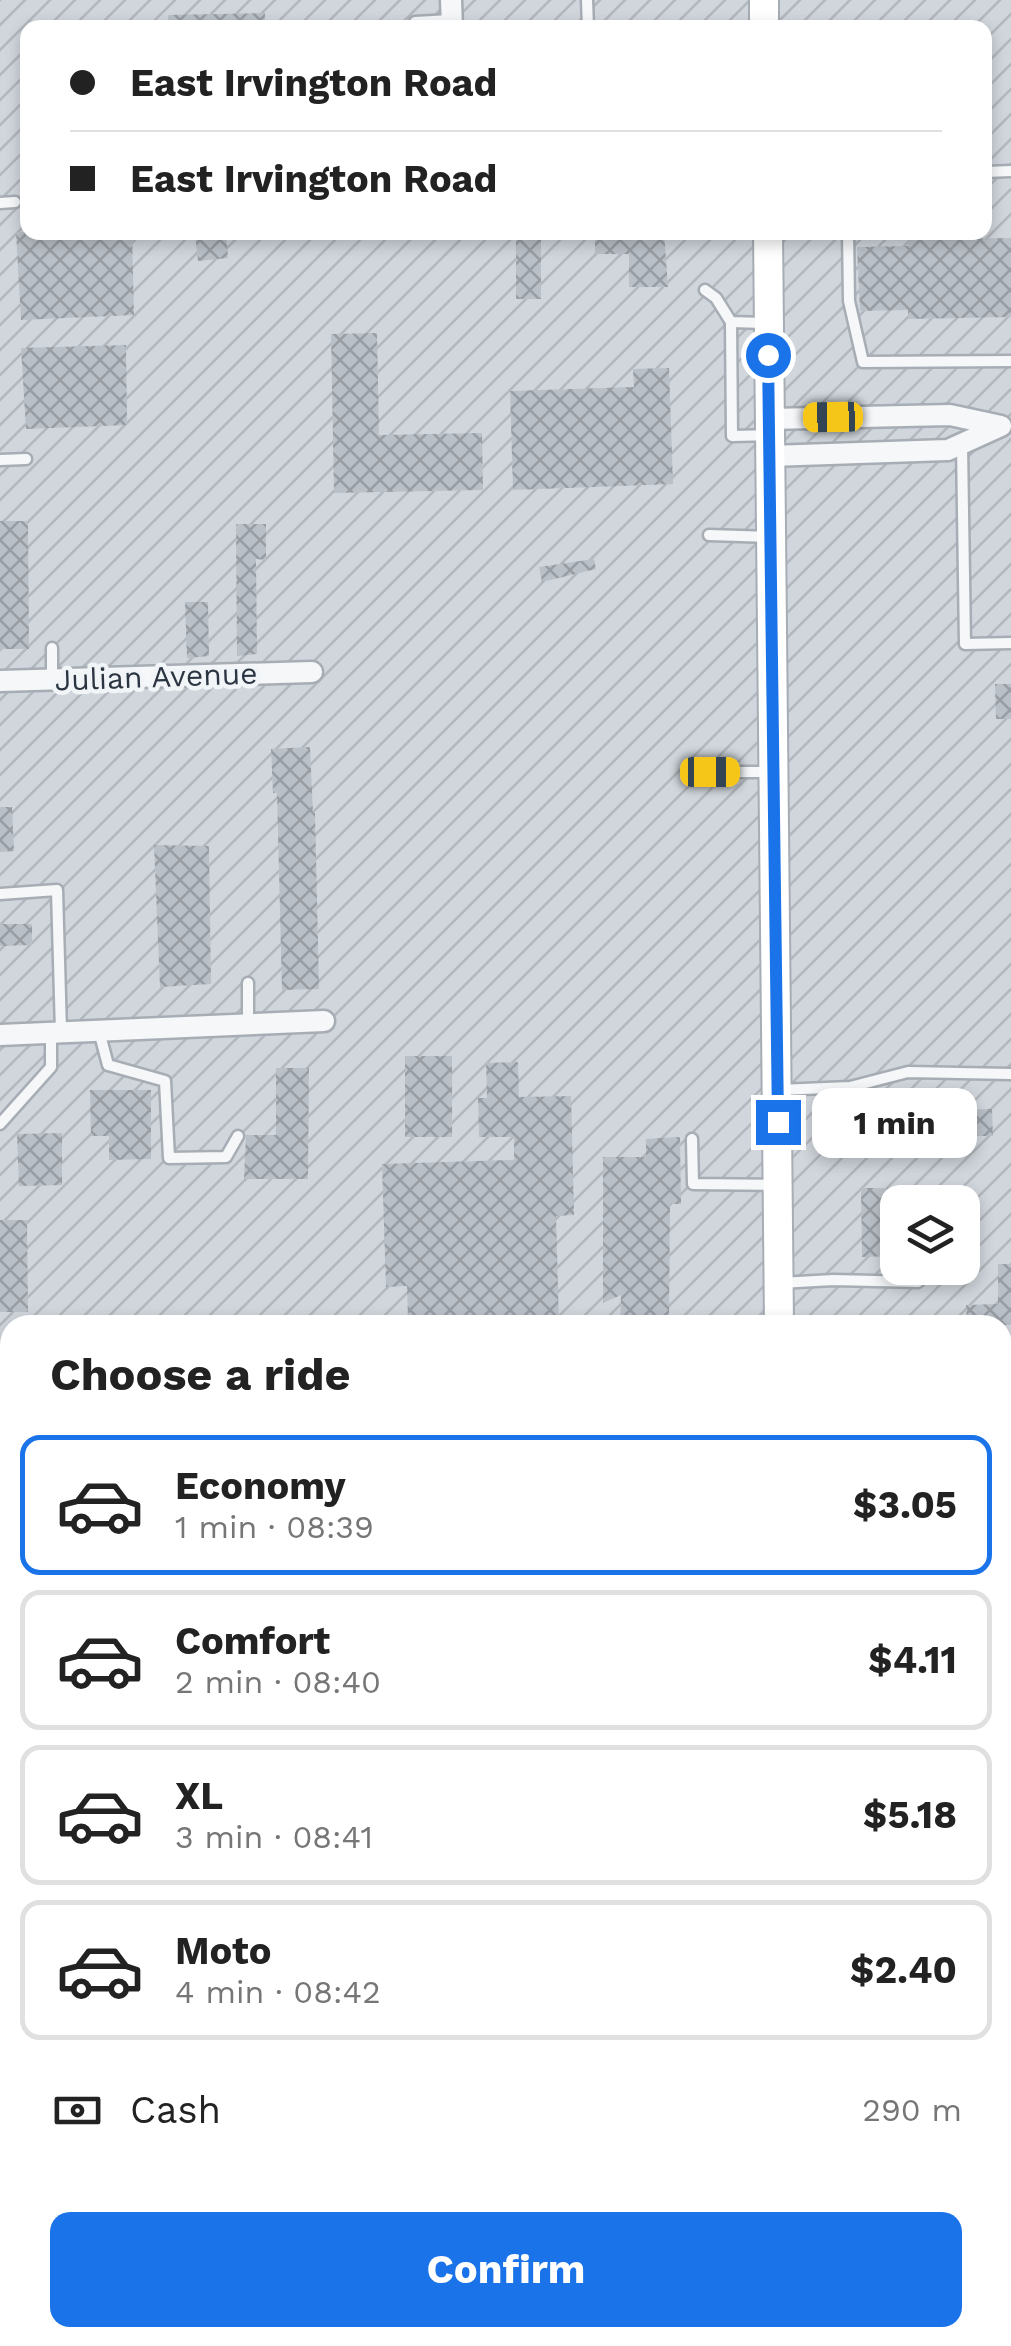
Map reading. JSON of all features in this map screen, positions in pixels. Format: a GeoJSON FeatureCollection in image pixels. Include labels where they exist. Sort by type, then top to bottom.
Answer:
{"type":"FeatureCollection","features":[{"type":"Feature","properties":{"kind":"street"},"geometry":{"type":"LineString","coordinates":[[768,240],[780,1315]]}},
{"type":"Feature","properties":{"kind":"street"},"geometry":{"type":"LineString","coordinates":[[770,436],[950,415],[1006,426]]}},
{"type":"Feature","properties":{"kind":"street"},"geometry":{"type":"LineString","coordinates":[[770,436],[948,450],[1006,426]]}},
{"type":"Feature","properties":{"kind":"street","name":"Julian Avenue"},"geometry":{"type":"LineString","coordinates":[[0,681],[312,672]]}},
{"type":"Feature","properties":{"kind":"street"},"geometry":{"type":"LineString","coordinates":[[0,1035],[324,1021]]}},
{"type":"Feature","properties":{"kind":"lane"},"geometry":{"type":"LineString","coordinates":[[0,203],[15,202]]}},
{"type":"Feature","properties":{"kind":"lane"},"geometry":{"type":"LineString","coordinates":[[848,240],[849,301],[863,362],[1011,361]]}},
{"type":"Feature","properties":{"kind":"lane"},"geometry":{"type":"LineString","coordinates":[[705,290],[716,298],[731,322],[732,436],[770,436]]}},
{"type":"Feature","properties":{"kind":"lane"},"geometry":{"type":"LineString","coordinates":[[731,322],[768,323]]}},
{"type":"Feature","properties":{"kind":"lane"},"geometry":{"type":"LineString","coordinates":[[962,444],[964,644],[1011,643]]}},
{"type":"Feature","properties":{"kind":"lane"},"geometry":{"type":"LineString","coordinates":[[0,460],[26,460]]}},
{"type":"Feature","properties":{"kind":"lane"},"geometry":{"type":"LineString","coordinates":[[709,535],[771,538]]}},
{"type":"Feature","properties":{"kind":"lane"},"geometry":{"type":"LineString","coordinates":[[52,648],[52,680]]}},
{"type":"Feature","properties":{"kind":"lane"},"geometry":{"type":"LineString","coordinates":[[710,772],[774,772]]}},
{"type":"Feature","properties":{"kind":"lane"},"geometry":{"type":"LineString","coordinates":[[0,894],[57,890],[56,1032],[52,1066],[0,1124]]}},
{"type":"Feature","properties":{"kind":"lane"},"geometry":{"type":"LineString","coordinates":[[248,983],[248,1024]]}},
{"type":"Feature","properties":{"kind":"lane"},"geometry":{"type":"LineString","coordinates":[[99,1030],[108,1065],[165,1081],[169,1158],[226,1157],[238,1136]]}},
{"type":"Feature","properties":{"kind":"lane"},"geometry":{"type":"LineString","coordinates":[[777,1090],[850,1087],[908,1072],[1011,1074]]}},
{"type":"Feature","properties":{"kind":"lane"},"geometry":{"type":"LineString","coordinates":[[692,1139],[693,1184],[778,1185]]}},
{"type":"Feature","properties":{"kind":"lane"},"geometry":{"type":"LineString","coordinates":[[779,1283],[880,1281]]}},
{"type":"Feature","properties":{"kind":"shaded area"},"geometry":{"type":"Polygon","coordinates":[[[0,0],[1011,0],[1011,1315],[0,1315],[0,0]]]}},
{"type":"Feature","properties":{"kind":"building"},"geometry":{"type":"Polygon","coordinates":[[[265,13],[265,20],[168,20],[168,15],[265,13]]]}},
{"type":"Feature","properties":{"kind":"building"},"geometry":{"type":"Polygon","coordinates":[[[16,232],[20,232],[20,240],[132,240],[134,315],[21,320],[16,232]]]}},
{"type":"Feature","properties":{"kind":"building"},"geometry":{"type":"Polygon","coordinates":[[[1011,238],[1011,317],[908,319],[908,310],[860,311],[857,247],[908,246],[908,240],[1011,238]]]}},
{"type":"Feature","properties":{"kind":"building"},"geometry":{"type":"Polygon","coordinates":[[[196,240],[227,240],[228,258],[198,261],[196,240]]]}},
{"type":"Feature","properties":{"kind":"building"},"geometry":{"type":"Polygon","coordinates":[[[516,240],[541,240],[541,299],[516,299],[516,240]]]}},
{"type":"Feature","properties":{"kind":"building"},"geometry":{"type":"Polygon","coordinates":[[[595,240],[665,240],[668,287],[629,287],[629,254],[595,254],[595,240]]]}},
{"type":"Feature","properties":{"kind":"building"},"geometry":{"type":"Polygon","coordinates":[[[377,333],[379,435],[482,433],[483,490],[334,493],[331,334],[377,333]]]}},
{"type":"Feature","properties":{"kind":"building"},"geometry":{"type":"Polygon","coordinates":[[[126,345],[127,425],[26,429],[21,348],[126,345]]]}},
{"type":"Feature","properties":{"kind":"building"},"geometry":{"type":"Polygon","coordinates":[[[669,368],[673,484],[513,490],[510,391],[634,387],[633,369],[669,368]]]}},
{"type":"Feature","properties":{"kind":"building"},"geometry":{"type":"Polygon","coordinates":[[[0,521],[28,521],[29,649],[0,649],[0,521]]]}},
{"type":"Feature","properties":{"kind":"building"},"geometry":{"type":"Polygon","coordinates":[[[236,524],[266,524],[266,560],[256,559],[257,654],[237,656],[236,524]]]}},
{"type":"Feature","properties":{"kind":"building"},"geometry":{"type":"Polygon","coordinates":[[[594,559],[596,569],[542,582],[539,567],[594,559]]]}},
{"type":"Feature","properties":{"kind":"building"},"geometry":{"type":"Polygon","coordinates":[[[185,602],[208,602],[209,656],[187,658],[185,602]]]}},
{"type":"Feature","properties":{"kind":"building"},"geometry":{"type":"Polygon","coordinates":[[[995,684],[1011,684],[1011,719],[996,719],[995,684]]]}},
{"type":"Feature","properties":{"kind":"building"},"geometry":{"type":"Polygon","coordinates":[[[310,747],[319,989],[282,990],[277,793],[273,793],[271,749],[310,747]]]}},
{"type":"Feature","properties":{"kind":"building"},"geometry":{"type":"Polygon","coordinates":[[[0,807],[12,807],[14,851],[0,852],[0,807]]]}},
{"type":"Feature","properties":{"kind":"building"},"geometry":{"type":"Polygon","coordinates":[[[154,845],[209,846],[211,984],[160,987],[154,845]]]}},
{"type":"Feature","properties":{"kind":"building"},"geometry":{"type":"Polygon","coordinates":[[[0,924],[32,924],[32,945],[0,946],[0,924]]]}},
{"type":"Feature","properties":{"kind":"building"},"geometry":{"type":"Polygon","coordinates":[[[405,1056],[452,1056],[452,1137],[405,1137],[405,1056]]]}},
{"type":"Feature","properties":{"kind":"building"},"geometry":{"type":"Polygon","coordinates":[[[518,1062],[519,1097],[571,1096],[574,1215],[556,1216],[559,1315],[408,1315],[407,1286],[386,1287],[382,1164],[514,1160],[514,1137],[479,1137],[478,1098],[487,1098],[486,1063],[518,1062]]]}},
{"type":"Feature","properties":{"kind":"building"},"geometry":{"type":"Polygon","coordinates":[[[276,1068],[309,1068],[308,1179],[244,1179],[246,1135],[276,1135],[276,1068]]]}},
{"type":"Feature","properties":{"kind":"building"},"geometry":{"type":"Polygon","coordinates":[[[90,1090],[151,1090],[151,1159],[109,1160],[109,1136],[91,1136],[90,1090]]]}},
{"type":"Feature","properties":{"kind":"building"},"geometry":{"type":"Polygon","coordinates":[[[992,1109],[993,1136],[977,1136],[977,1129],[947,1130],[947,1110],[992,1109]]]}},
{"type":"Feature","properties":{"kind":"building"},"geometry":{"type":"Polygon","coordinates":[[[62,1133],[62,1185],[19,1186],[17,1134],[62,1133]]]}},
{"type":"Feature","properties":{"kind":"building"},"geometry":{"type":"Polygon","coordinates":[[[680,1137],[681,1204],[670,1204],[669,1315],[620,1315],[621,1295],[603,1303],[603,1157],[646,1157],[646,1139],[680,1137]]]}},
{"type":"Feature","properties":{"kind":"building"},"geometry":{"type":"Polygon","coordinates":[[[861,1188],[880,1188],[880,1256],[862,1257],[861,1188]]]}},
{"type":"Feature","properties":{"kind":"building"},"geometry":{"type":"Polygon","coordinates":[[[0,1220],[27,1220],[28,1312],[0,1312],[0,1220]]]}},
{"type":"Feature","properties":{"kind":"building"},"geometry":{"type":"Polygon","coordinates":[[[998,1264],[1011,1264],[1011,1315],[966,1315],[966,1305],[998,1304],[998,1264]]]}},
{"type":"Feature","properties":{"kind":"route"},"geometry":{"type":"LineString","coordinates":[[768,355],[778,1122]]}}]}
